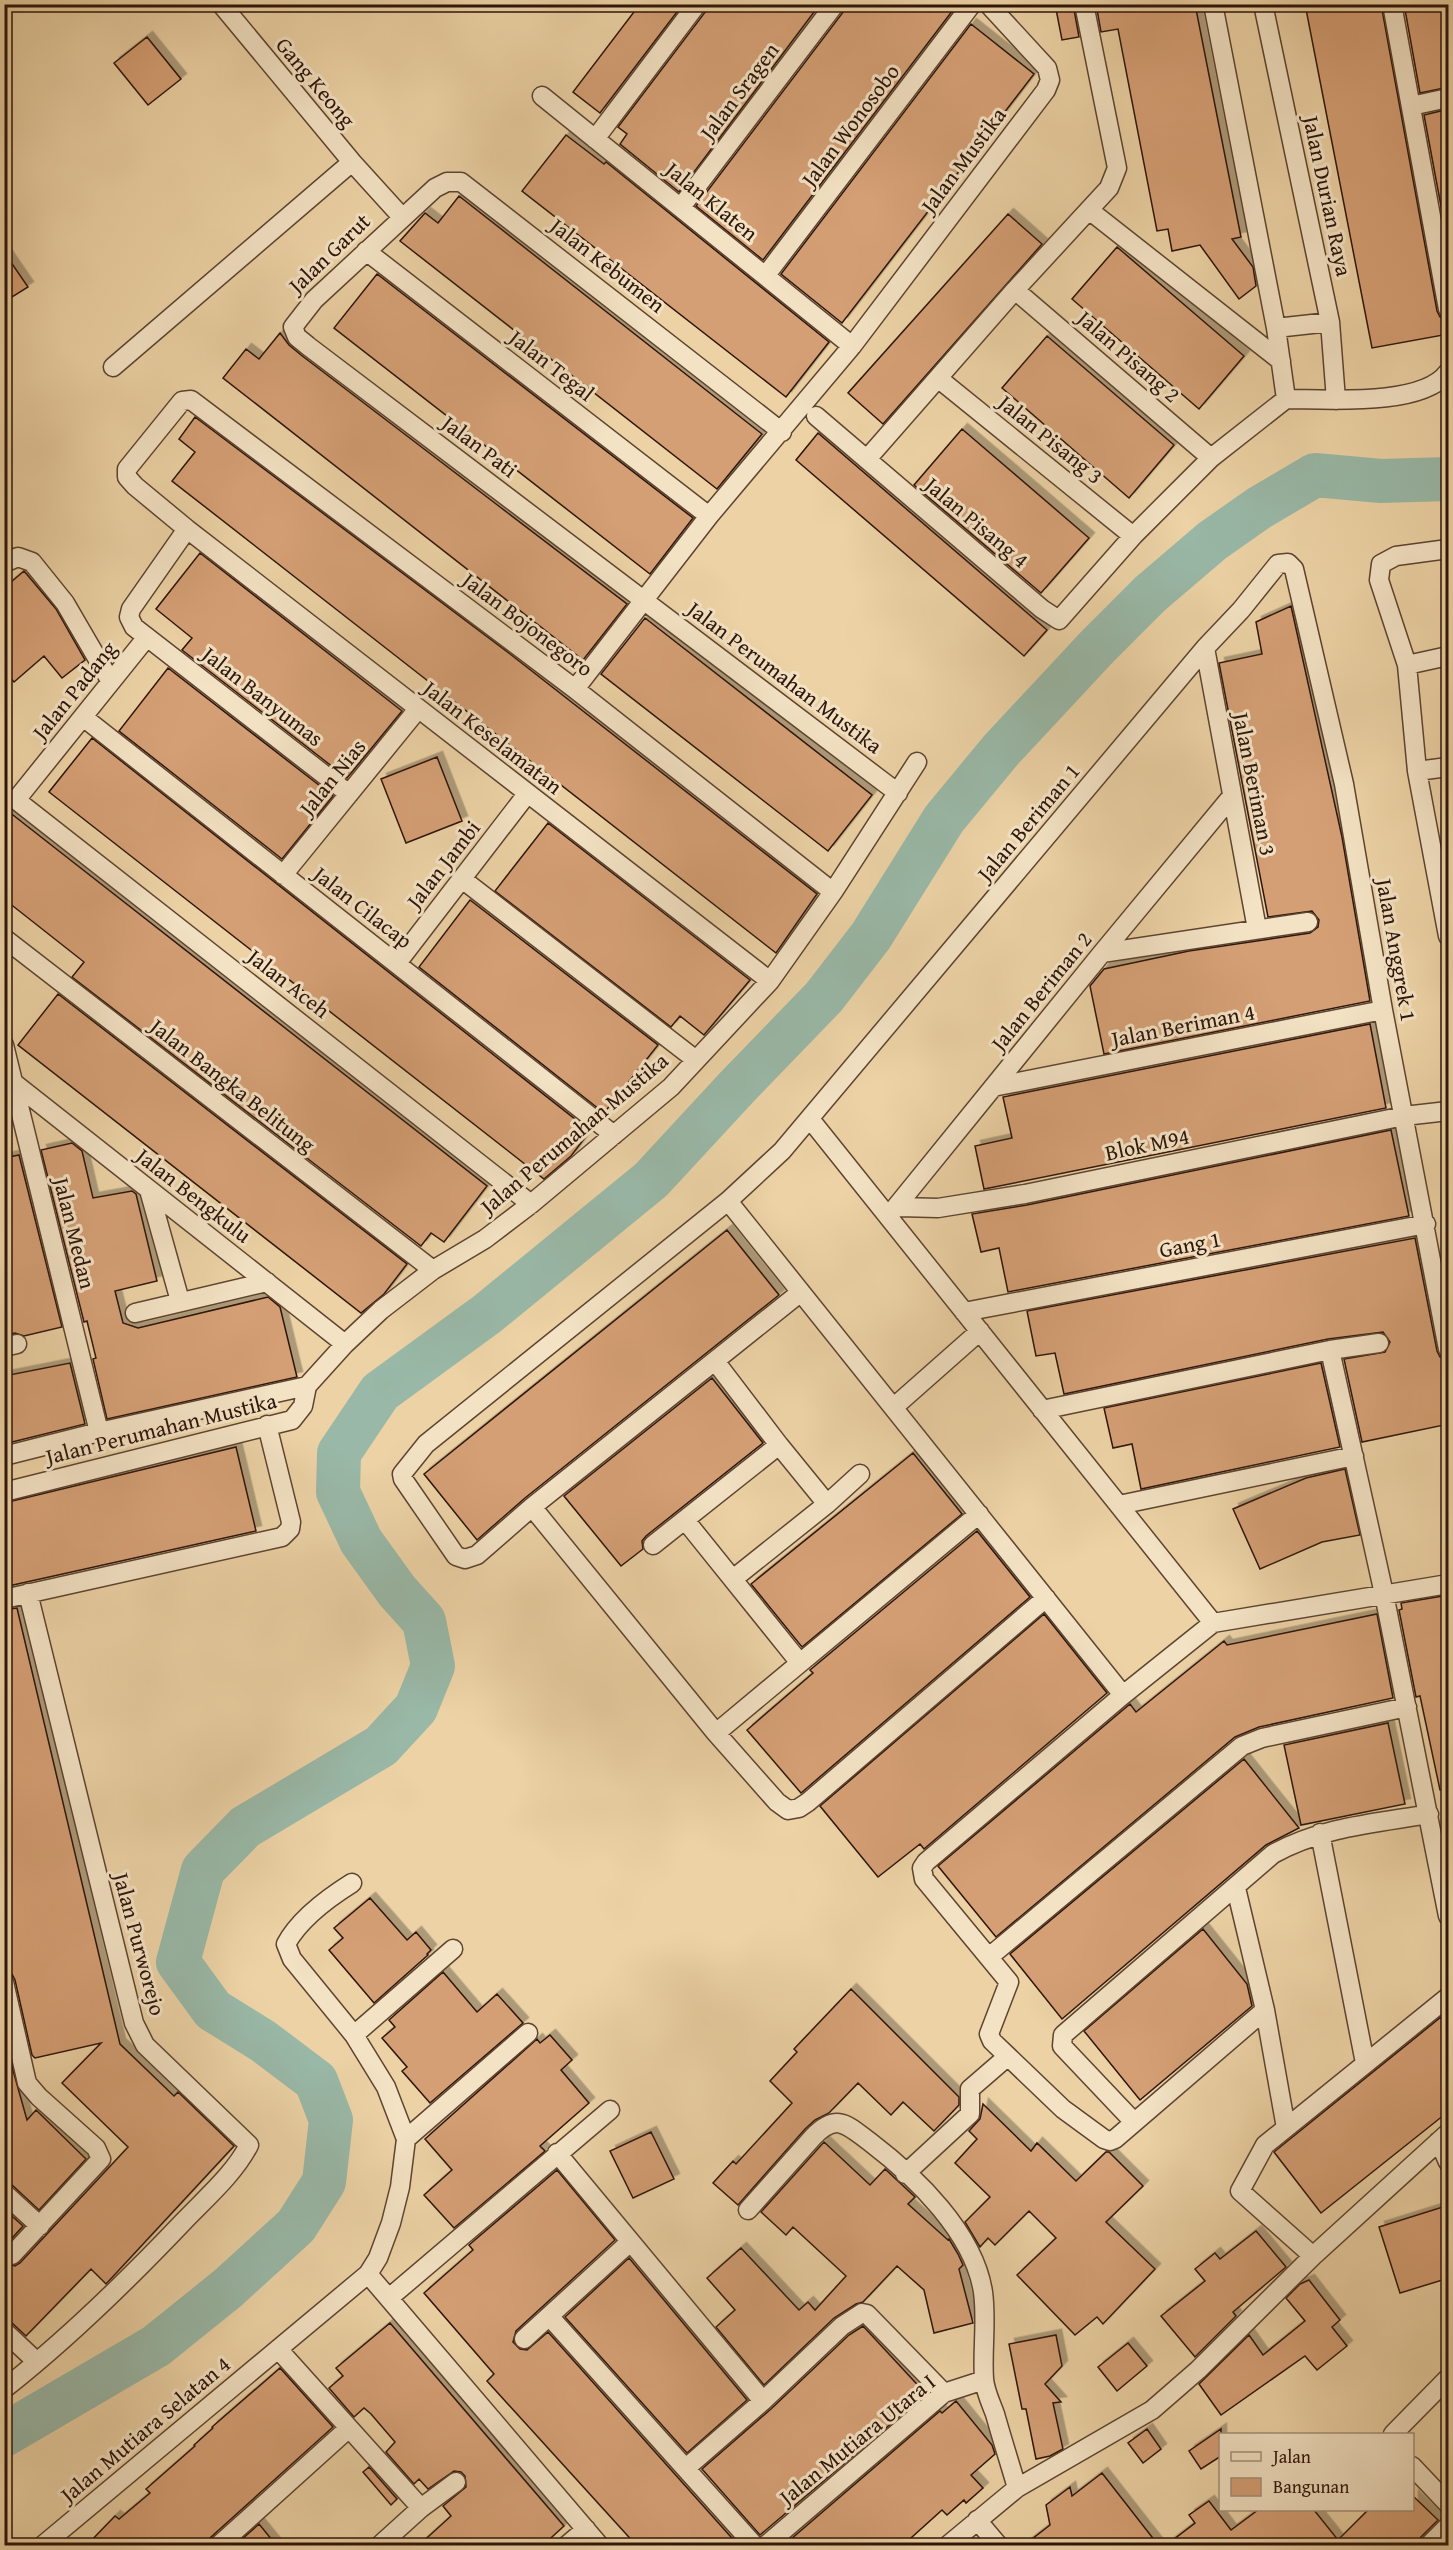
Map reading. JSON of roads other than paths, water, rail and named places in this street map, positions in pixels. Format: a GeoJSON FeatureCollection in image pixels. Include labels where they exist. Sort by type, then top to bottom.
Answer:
{"type":"FeatureCollection","features":[{"type":"Feature","properties":{"kind":"street","name":"Gang Keong"},"geometry":{"type":"LineString","coordinates":[[221,4],[352,162],[397,212]]}},
{"type":"Feature","properties":{"kind":"street"},"geometry":{"type":"LineString","coordinates":[[595,139],[697,4]]}},
{"type":"Feature","properties":{"kind":"street","name":"Jalan Sragen"},"geometry":{"type":"LineString","coordinates":[[681,207],[835,4]]}},
{"type":"Feature","properties":{"kind":"street","name":"Jalan Wonosobo"},"geometry":{"type":"LineString","coordinates":[[766,275],[972,4]]}},
{"type":"Feature","properties":{"kind":"street","name":"Jalan Mustika"},"geometry":{"type":"LineString","coordinates":[[852,346],[1038,102],[1050,80],[1047,68],[988,4]]}},
{"type":"Feature","properties":{"kind":"street"},"geometry":{"type":"LineString","coordinates":[[867,459],[1015,290],[1109,188],[1117,168],[1084,4]]}},
{"type":"Feature","properties":{"kind":"street"},"geometry":{"type":"LineString","coordinates":[[1213,4],[1276,328],[1286,399]]}},
{"type":"Feature","properties":{"kind":"street","name":"Jalan Durian Raya"},"geometry":{"type":"LineString","coordinates":[[1263,4],[1330,322],[1336,400]]}},
{"type":"Feature","properties":{"kind":"street"},"geometry":{"type":"LineString","coordinates":[[1392,4],[1411,106],[1441,220],[1449,309]]}},
{"type":"Feature","properties":{"kind":"street","name":"Jalan Klaten"},"geometry":{"type":"LineString","coordinates":[[542,96],[852,346]]}},
{"type":"Feature","properties":{"kind":"street"},"geometry":{"type":"LineString","coordinates":[[1411,106],[1449,98]]}},
{"type":"Feature","properties":{"kind":"street"},"geometry":{"type":"LineString","coordinates":[[113,367],[352,162]]}},
{"type":"Feature","properties":{"kind":"street","name":"Jalan Kebumen"},"geometry":{"type":"LineString","coordinates":[[397,212],[447,182],[462,182],[782,432]]}},
{"type":"Feature","properties":{"kind":"street"},"geometry":{"type":"LineString","coordinates":[[1089,210],[1281,361]]}},
{"type":"Feature","properties":{"kind":"street","name":"Jalan Garut"},"geometry":{"type":"LineString","coordinates":[[293,327],[314,300],[366,251],[397,212]]}},
{"type":"Feature","properties":{"kind":"street","name":"Jalan Tegal"},"geometry":{"type":"LineString","coordinates":[[366,251],[709,516]]}},
{"type":"Feature","properties":{"kind":"street","name":"Jalan Pisang 2"},"geometry":{"type":"LineString","coordinates":[[1015,290],[1211,458]]}},
{"type":"Feature","properties":{"kind":"street"},"geometry":{"type":"LineString","coordinates":[[1276,328],[1330,322]]}},
{"type":"Feature","properties":{"kind":"street","name":"Jalan Pati"},"geometry":{"type":"LineString","coordinates":[[293,327],[297,337],[308,346],[644,599]]}},
{"type":"Feature","properties":{"kind":"street"},"geometry":{"type":"LineString","coordinates":[[574,689],[709,516],[852,346]]}},
{"type":"Feature","properties":{"kind":"street"},"geometry":{"type":"LineString","coordinates":[[1133,536],[1211,458],[1286,399],[1336,400],[1420,391],[1434,386],[1449,372]]}},
{"type":"Feature","properties":{"kind":"street","name":"Jalan Pisang 3"},"geometry":{"type":"LineString","coordinates":[[939,379],[1133,536]]}},
{"type":"Feature","properties":{"kind":"street","name":"Jalan Keselamatan"},"geometry":{"type":"LineString","coordinates":[[191,400],[182,401],[127,469],[127,477],[135,486],[187,530],[770,981]]}},
{"type":"Feature","properties":{"kind":"street","name":"Jalan Bojonegoro"},"geometry":{"type":"LineString","coordinates":[[191,400],[574,689],[833,892]]}},
{"type":"Feature","properties":{"kind":"street","name":"Jalan Pisang 4"},"geometry":{"type":"LineString","coordinates":[[816,416],[1042,609],[1059,620],[1133,536]]}},
{"type":"Feature","properties":{"kind":"street","name":"Jalan Banyumas"},"geometry":{"type":"LineString","coordinates":[[187,530],[131,609],[129,617],[134,627],[349,794]]}},
{"type":"Feature","properties":{"kind":"street"},"geometry":{"type":"LineString","coordinates":[[1449,549],[1396,556],[1381,564],[1379,580],[1407,665],[1417,771],[1449,936]]}},
{"type":"Feature","properties":{"kind":"street"},"geometry":{"type":"LineString","coordinates":[[4,563],[18,557],[32,562],[65,603],[111,682]]}},
{"type":"Feature","properties":{"kind":"street","name":"Jalan Beriman 1"},"geometry":{"type":"LineString","coordinates":[[532,1507],[477,1555],[465,1559],[456,1556],[407,1488],[402,1474],[426,1444],[728,1201],[782,1150],[1205,648],[1241,610],[1278,564],[1288,563]]}},
{"type":"Feature","properties":{"kind":"street","name":"Jalan Anggrek 1"},"geometry":{"type":"LineString","coordinates":[[1288,563],[1294,569],[1344,784],[1383,1010],[1449,1349]]}},
{"type":"Feature","properties":{"kind":"street","name":"Jalan Perumahan Mustika"},"geometry":{"type":"LineString","coordinates":[[644,599],[898,793]]}},
{"type":"Feature","properties":{"kind":"street","name":"Jalan Padang"},"geometry":{"type":"LineString","coordinates":[[10,799],[82,717],[147,637]]}},
{"type":"Feature","properties":{"kind":"street","name":"Jalan Beriman 3"},"geometry":{"type":"LineString","coordinates":[[1205,648],[1257,929]]}},
{"type":"Feature","properties":{"kind":"street"},"geometry":{"type":"LineString","coordinates":[[1407,665],[1449,656]]}},
{"type":"Feature","properties":{"kind":"street","name":"Jalan Nias"},"geometry":{"type":"LineString","coordinates":[[283,875],[418,709]]}},
{"type":"Feature","properties":{"kind":"street","name":"Jalan Cilacap"},"geometry":{"type":"LineString","coordinates":[[82,717],[614,1135]]}},
{"type":"Feature","properties":{"kind":"street","name":"Jalan Perumahan Mustika"},"geometry":{"type":"LineString","coordinates":[[4,1492],[109,1468],[291,1420],[298,1414],[307,1386],[345,1344],[381,1310],[433,1270],[485,1239],[531,1204],[671,1087],[770,981],[833,892],[916,762]]}},
{"type":"Feature","properties":{"kind":"street"},"geometry":{"type":"LineString","coordinates":[[1417,771],[1444,768]]}},
{"type":"Feature","properties":{"kind":"street","name":"Jalan Jambi"},"geometry":{"type":"LineString","coordinates":[[397,963],[527,794]]}},
{"type":"Feature","properties":{"kind":"street","name":"Jalan Beriman 2"},"geometry":{"type":"LineString","coordinates":[[893,1212],[1232,796]]}},
{"type":"Feature","properties":{"kind":"street","name":"Jalan Aceh"},"geometry":{"type":"LineString","coordinates":[[10,799],[531,1204]]}},
{"type":"Feature","properties":{"kind":"street"},"geometry":{"type":"LineString","coordinates":[[462,879],[696,1060]]}},
{"type":"Feature","properties":{"kind":"street"},"geometry":{"type":"LineString","coordinates":[[1102,953],[1308,922]]}},
{"type":"Feature","properties":{"kind":"street","name":"Jalan Bangka Belitung"},"geometry":{"type":"LineString","coordinates":[[4,938],[433,1270]]}},
{"type":"Feature","properties":{"kind":"street","name":"Jalan Beriman 4"},"geometry":{"type":"LineString","coordinates":[[993,1087],[1383,1010]]}},
{"type":"Feature","properties":{"kind":"street","name":"Jalan Medan"},"geometry":{"type":"LineString","coordinates":[[4,1045],[99,1432]]}},
{"type":"Feature","properties":{"kind":"street","name":"Jalan Bengkulu"},"geometry":{"type":"LineString","coordinates":[[14,1083],[345,1344]]}},
{"type":"Feature","properties":{"kind":"street","name":"Blok M94"},"geometry":{"type":"LineString","coordinates":[[893,1212],[938,1208],[1024,1194],[1404,1116],[1449,1111]]}},
{"type":"Feature","properties":{"kind":"street"},"geometry":{"type":"LineString","coordinates":[[810,1119],[893,1212],[964,1312],[1213,1623]]}},
{"type":"Feature","properties":{"kind":"street"},"geometry":{"type":"LineString","coordinates":[[149,1190],[180,1301]]}},
{"type":"Feature","properties":{"kind":"street"},"geometry":{"type":"LineString","coordinates":[[728,1201],[1123,1695]]}},
{"type":"Feature","properties":{"kind":"street","name":"Gang 1"},"geometry":{"type":"LineString","coordinates":[[964,1312],[1426,1224]]}},
{"type":"Feature","properties":{"kind":"street"},"geometry":{"type":"LineString","coordinates":[[135,1313],[267,1282]]}},
{"type":"Feature","properties":{"kind":"street"},"geometry":{"type":"LineString","coordinates":[[801,1292],[532,1507],[716,1733],[777,1802],[788,1810],[799,1808],[1046,1598]]}},
{"type":"Feature","properties":{"kind":"street"},"geometry":{"type":"LineString","coordinates":[[894,1407],[980,1331]]}},
{"type":"Feature","properties":{"kind":"street"},"geometry":{"type":"LineString","coordinates":[[1042,1410],[1330,1350],[1379,1343]]}},
{"type":"Feature","properties":{"kind":"street"},"geometry":{"type":"LineString","coordinates":[[1330,1350],[1384,1594],[1449,1916]]}},
{"type":"Feature","properties":{"kind":"street"},"geometry":{"type":"LineString","coordinates":[[715,1361],[827,1504]]}},
{"type":"Feature","properties":{"kind":"street","name":"Jalan Perumahan Mustika"},"geometry":{"type":"LineString","coordinates":[[4,1456],[99,1432],[307,1386]]}},
{"type":"Feature","properties":{"kind":"street"},"geometry":{"type":"LineString","coordinates":[[4,1599],[282,1537],[290,1530],[291,1522],[267,1425]]}},
{"type":"Feature","properties":{"kind":"street"},"geometry":{"type":"LineString","coordinates":[[653,1545],[779,1445]]}},
{"type":"Feature","properties":{"kind":"street"},"geometry":{"type":"LineString","coordinates":[[1119,1505],[1354,1456]]}},
{"type":"Feature","properties":{"kind":"street"},"geometry":{"type":"LineString","coordinates":[[733,1579],[827,1504],[860,1474]]}},
{"type":"Feature","properties":{"kind":"street"},"geometry":{"type":"LineString","coordinates":[[716,1733],[979,1514]]}},
{"type":"Feature","properties":{"kind":"street"},"geometry":{"type":"LineString","coordinates":[[685,1520],[800,1663]]}},
{"type":"Feature","properties":{"kind":"street"},"geometry":{"type":"LineString","coordinates":[[1265,2010],[1115,2139],[1110,2141],[1104,2139],[1064,2109],[1007,2057],[989,2034],[1009,1982],[924,1879],[922,1868],[926,1862],[1123,1695],[1213,1623],[1449,1584]]}},
{"type":"Feature","properties":{"kind":"street","name":"Jalan Purworejo"},"geometry":{"type":"LineString","coordinates":[[28,1593],[134,2023],[145,2045],[249,2145],[218,2185],[152,2256],[88,2319],[37,2362]]}},
{"type":"Feature","properties":{"kind":"street"},"geometry":{"type":"LineString","coordinates":[[989,1957],[1242,1746],[1262,1738],[1407,1707]]}},
{"type":"Feature","properties":{"kind":"street"},"geometry":{"type":"LineString","coordinates":[[1134,2122],[1062,2046],[1061,2039],[1064,2035],[1273,1854],[1320,1833],[1429,1814]]}},
{"type":"Feature","properties":{"kind":"street"},"geometry":{"type":"LineString","coordinates":[[1320,1833],[1365,2063]]}},
{"type":"Feature","properties":{"kind":"street"},"geometry":{"type":"LineString","coordinates":[[352,1883],[336,1892],[292,1933],[286,1944],[292,1959],[354,2035],[386,2087],[406,2139],[400,2187],[391,2223],[378,2258],[368,2274],[600,2546]]}},
{"type":"Feature","properties":{"kind":"street"},"geometry":{"type":"LineString","coordinates":[[1236,1888],[1265,2010],[1286,2128]]}},
{"type":"Feature","properties":{"kind":"street"},"geometry":{"type":"LineString","coordinates":[[354,2035],[453,1949]]}},
{"type":"Feature","properties":{"kind":"street"},"geometry":{"type":"LineString","coordinates":[[4,1982],[27,2083],[39,2097],[96,2148],[101,2159],[12,2255]]}},
{"type":"Feature","properties":{"kind":"street"},"geometry":{"type":"LineString","coordinates":[[1313,2256],[1240,2192],[1260,2152],[1365,2063],[1449,1997]]}},
{"type":"Feature","properties":{"kind":"street"},"geometry":{"type":"LineString","coordinates":[[406,2139],[528,2033]]}},
{"type":"Feature","properties":{"kind":"street"},"geometry":{"type":"LineString","coordinates":[[905,2174],[970,2114],[970,2090],[1007,2057]]}},
{"type":"Feature","properties":{"kind":"street"},"geometry":{"type":"LineString","coordinates":[[388,2298],[610,2110]]}},
{"type":"Feature","properties":{"kind":"street"},"geometry":{"type":"LineString","coordinates":[[748,2210],[813,2137],[824,2126],[834,2122],[847,2125],[878,2149],[928,2195],[962,2237],[982,2290],[985,2319],[984,2380],[1017,2488]]}},
{"type":"Feature","properties":{"kind":"street"},"geometry":{"type":"LineString","coordinates":[[947,2546],[1017,2488],[1152,2410],[1215,2354],[1313,2256],[1444,2137]]}},
{"type":"Feature","properties":{"kind":"street"},"geometry":{"type":"LineString","coordinates":[[1444,2137],[1449,2162]]}},
{"type":"Feature","properties":{"kind":"street"},"geometry":{"type":"LineString","coordinates":[[557,2153],[763,2401]]}},
{"type":"Feature","properties":{"kind":"street"},"geometry":{"type":"LineString","coordinates":[[4,2193],[40,2226]]}},
{"type":"Feature","properties":{"kind":"street"},"geometry":{"type":"LineString","coordinates":[[524,2339],[630,2242]]}},
{"type":"Feature","properties":{"kind":"street","name":"Jalan Mutiara Selatan 4"},"geometry":{"type":"LineString","coordinates":[[42,2546],[368,2274]]}},
{"type":"Feature","properties":{"kind":"street"},"geometry":{"type":"LineString","coordinates":[[686,2468],[763,2401],[842,2326],[862,2313],[867,2314],[944,2393]]}},
{"type":"Feature","properties":{"kind":"street"},"geometry":{"type":"LineString","coordinates":[[549,2316],[755,2546]]}},
{"type":"Feature","properties":{"kind":"street"},"geometry":{"type":"LineString","coordinates":[[4,2331],[37,2362],[4,2390]]}},
{"type":"Feature","properties":{"kind":"street"},"geometry":{"type":"LineString","coordinates":[[278,2349],[421,2508]]}},
{"type":"Feature","properties":{"kind":"street"},"geometry":{"type":"LineString","coordinates":[[1394,2433],[1449,2378]]}},
{"type":"Feature","properties":{"kind":"street","name":"Jalan Mutiara Utara I"},"geometry":{"type":"LineString","coordinates":[[765,2546],[944,2393],[984,2380]]}},
{"type":"Feature","properties":{"kind":"street"},"geometry":{"type":"LineString","coordinates":[[218,2546],[349,2428]]}},
{"type":"Feature","properties":{"kind":"street"},"geometry":{"type":"LineString","coordinates":[[1414,2467],[1449,2504]]}},
{"type":"Feature","properties":{"kind":"street"},"geometry":{"type":"LineString","coordinates":[[379,2546],[421,2508],[456,2482]]}},
{"type":"Feature","properties":{"kind":"street"},"geometry":{"type":"LineString","coordinates":[[977,2520],[999,2546]]}},
{"type":"Feature","properties":{"kind":"street"},"geometry":{"type":"LineString","coordinates":[[1428,2546],[1449,2526]]}},
{"type":"Feature","properties":{"kind":"street"},"geometry":{"type":"LineString","coordinates":[[566,2546],[586,2529]]}},
{"type":"Feature","properties":{"kind":"waterway"},"geometry":{"type":"LineString","coordinates":[[4,2435],[156,2346],[228,2288],[296,2226],[324,2182],[331,2120],[316,2081],[263,2041],[213,2010],[178,1962],[203,1870],[245,1827],[381,1746],[416,1708],[433,1666],[424,1621],[397,1591],[361,1541],[338,1492],[339,1453],[380,1392],[487,1314],[651,1180],[824,997],[871,936],[944,819],[1001,750],[1150,594],[1212,541],[1259,508],[1315,475],[1381,481],[1448,479]]}}]}
